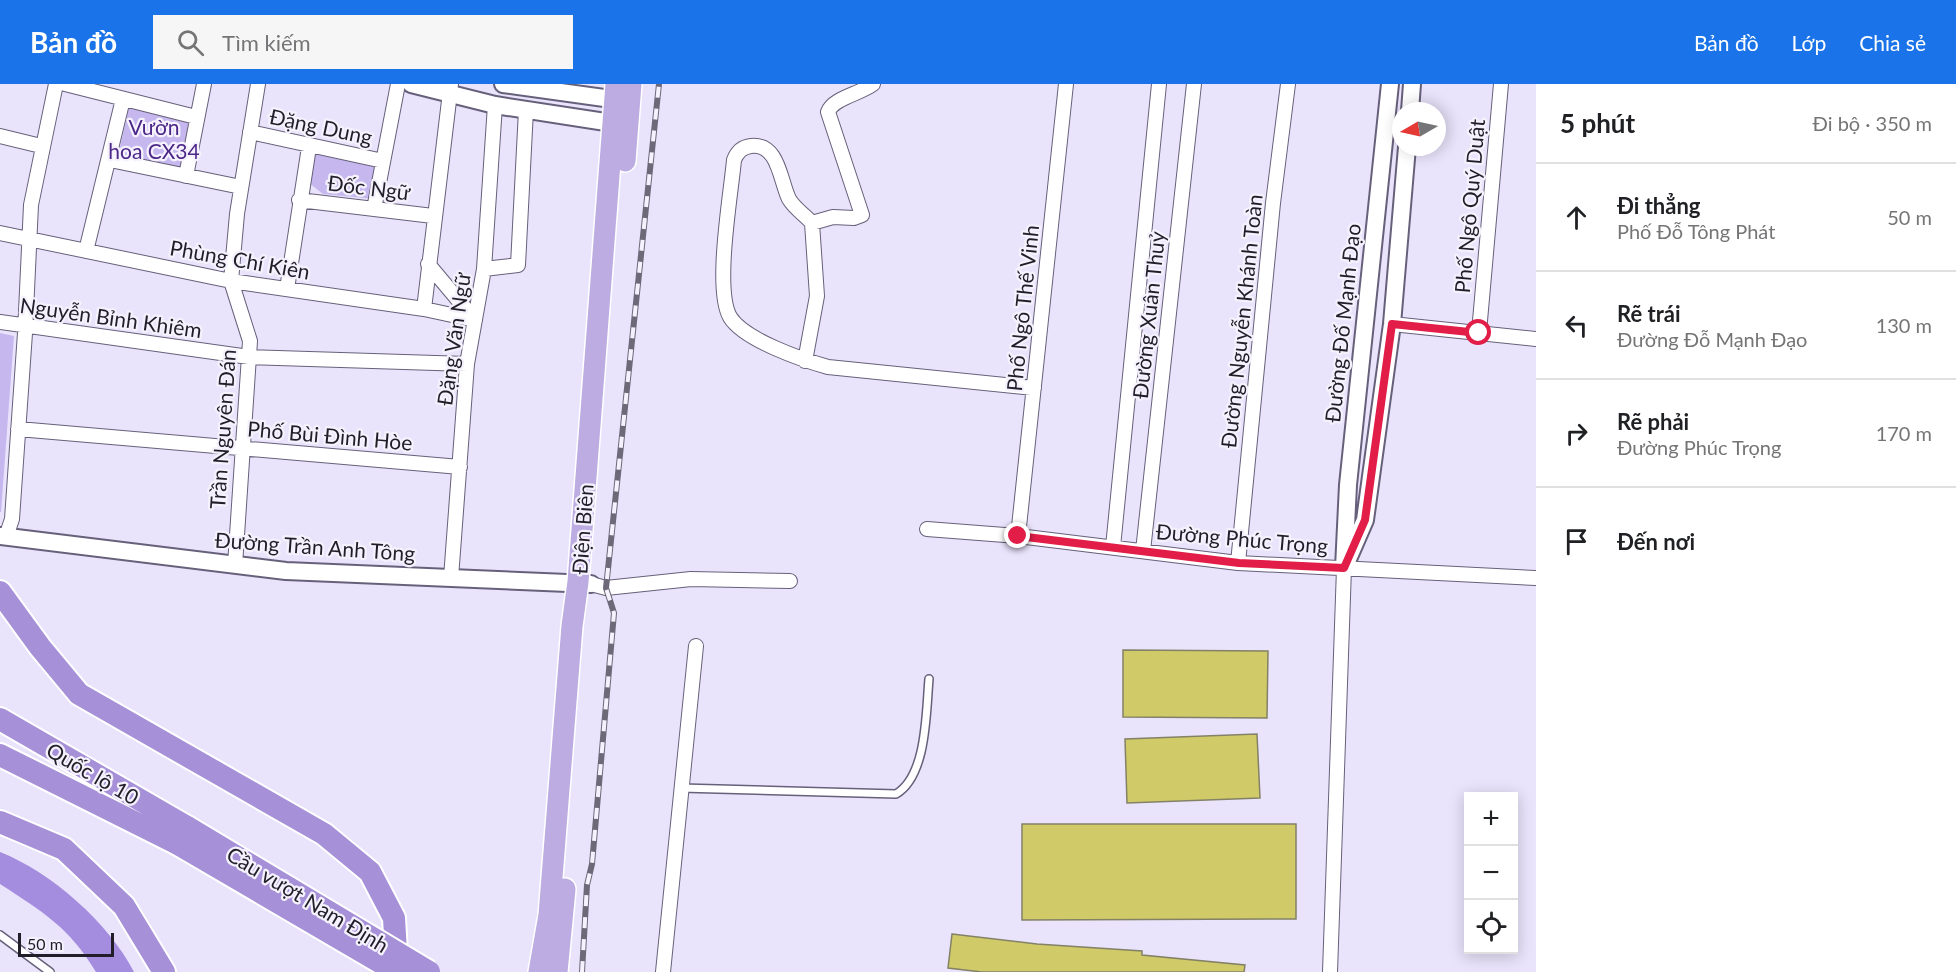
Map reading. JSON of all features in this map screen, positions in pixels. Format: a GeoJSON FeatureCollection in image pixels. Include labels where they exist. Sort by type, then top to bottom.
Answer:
{"type":"FeatureCollection","features":[{"type":"Feature","properties":{"kind":"highway"},"geometry":{"type":"LineString","coordinates":[[0,592],[40,647],[79,694],[324,834],[370,872],[394,918],[397,972]]}},
{"type":"Feature","properties":{"kind":"highway","name":"Quốc lộ 10"},"geometry":{"type":"LineString","coordinates":[[0,717],[183,835]]}},
{"type":"Feature","properties":{"kind":"highway","name":"Quốc lộ 10"},"geometry":{"type":"LineString","coordinates":[[3,757],[183,835]]}},
{"type":"Feature","properties":{"kind":"highway"},"geometry":{"type":"LineString","coordinates":[[0,822],[64,849],[124,906],[164,972]]}},
{"type":"Feature","properties":{"kind":"highway","name":"Cầu vượt Nam Định"},"geometry":{"type":"LineString","coordinates":[[183,835],[397,972]]}},
{"type":"Feature","properties":{"kind":"highway","name":"Cầu vượt Nam Định"},"geometry":{"type":"LineString","coordinates":[[183,835],[429,972]]}},
{"type":"Feature","properties":{"kind":"main road","name":"Điện Biên"},"geometry":{"type":"LineString","coordinates":[[556,972],[623,92]]}},
{"type":"Feature","properties":{"kind":"main road","name":"Điện Biên"},"geometry":{"type":"LineString","coordinates":[[539,972],[549,915],[572,626],[585,583]]}},
{"type":"Feature","properties":{"kind":"street"},"geometry":{"type":"LineString","coordinates":[[3,536],[12,519],[26,327],[31,205],[41,146],[56,84]]}},
{"type":"Feature","properties":{"kind":"street"},"geometry":{"type":"LineString","coordinates":[[65,84],[196,117]]}},
{"type":"Feature","properties":{"kind":"street"},"geometry":{"type":"LineString","coordinates":[[186,176],[204,84]]}},
{"type":"Feature","properties":{"kind":"street","name":"Trần Nguyên Đán"},"geometry":{"type":"LineString","coordinates":[[234,565],[250,341],[231,281],[241,187],[258,84]]}},
{"type":"Feature","properties":{"kind":"street"},"geometry":{"type":"LineString","coordinates":[[374,209],[398,84]]}},
{"type":"Feature","properties":{"kind":"street"},"geometry":{"type":"LineString","coordinates":[[411,84],[450,89],[495,105],[620,124]]}},
{"type":"Feature","properties":{"kind":"street"},"geometry":{"type":"LineString","coordinates":[[503,84],[623,92]]}},
{"type":"Feature","properties":{"kind":"street"},"geometry":{"type":"LineString","coordinates":[[812,223],[832,217],[854,218],[862,215],[862,207],[848,177],[828,112],[834,103],[864,91],[873,84]]}},
{"type":"Feature","properties":{"kind":"street","name":"Phố Ngô Thế Vinh"},"geometry":{"type":"LineString","coordinates":[[1018,536],[1066,84]]}},
{"type":"Feature","properties":{"kind":"street","name":"Đường Xuân Thuỷ"},"geometry":{"type":"LineString","coordinates":[[1113,547],[1159,84]]}},
{"type":"Feature","properties":{"kind":"street","name":"Đường Xuân Thuỷ"},"geometry":{"type":"LineString","coordinates":[[1143,551],[1194,84]]}},
{"type":"Feature","properties":{"kind":"street","name":"Đường Nguyễn Khánh Toàn"},"geometry":{"type":"LineString","coordinates":[[1239,563],[1273,202],[1288,84]]}},
{"type":"Feature","properties":{"kind":"street","name":"Đường Đố Mạnh Đạo"},"geometry":{"type":"LineString","coordinates":[[1344,568],[1348,485],[1390,84]]}},
{"type":"Feature","properties":{"kind":"street"},"geometry":{"type":"LineString","coordinates":[[1411,102],[1412,84]]}},
{"type":"Feature","properties":{"kind":"street","name":"Phố Ngô Quý Duật"},"geometry":{"type":"LineString","coordinates":[[1479,333],[1501,84]]}},
{"type":"Feature","properties":{"kind":"street"},"geometry":{"type":"LineString","coordinates":[[424,309],[433,216],[450,89]]}},
{"type":"Feature","properties":{"kind":"street"},"geometry":{"type":"LineString","coordinates":[[86,251],[123,99]]}},
{"type":"Feature","properties":{"kind":"street","name":"Đặng Văn Ngữ"},"geometry":{"type":"LineString","coordinates":[[451,578],[467,364],[484,269],[495,105]]}},
{"type":"Feature","properties":{"kind":"street"},"geometry":{"type":"LineString","coordinates":[[484,269],[518,265],[526,110]]}},
{"type":"Feature","properties":{"kind":"street","name":"Đặng Dung"},"geometry":{"type":"LineString","coordinates":[[250,132],[309,147],[382,161]]}},
{"type":"Feature","properties":{"kind":"street"},"geometry":{"type":"LineString","coordinates":[[0,136],[41,146]]}},
{"type":"Feature","properties":{"kind":"street"},"geometry":{"type":"LineString","coordinates":[[805,361],[817,296],[812,223],[790,200],[776,162],[768,152],[758,146],[749,146],[736,154],[724,262],[728,311],[739,326],[772,347],[805,361],[828,367],[1034,388]]}},
{"type":"Feature","properties":{"kind":"street"},"geometry":{"type":"LineString","coordinates":[[287,290],[299,200],[309,147]]}},
{"type":"Feature","properties":{"kind":"street"},"geometry":{"type":"LineString","coordinates":[[1330,972],[1344,568],[1365,520],[1392,324],[1406,156]]}},
{"type":"Feature","properties":{"kind":"street"},"geometry":{"type":"LineString","coordinates":[[110,160],[241,187]]}},
{"type":"Feature","properties":{"kind":"street","name":"Đốc Ngữ"},"geometry":{"type":"LineString","coordinates":[[299,200],[433,216]]}},
{"type":"Feature","properties":{"kind":"street","name":"Phùng Chí Kiên"},"geometry":{"type":"LineString","coordinates":[[0,233],[231,281],[424,309],[475,320]]}},
{"type":"Feature","properties":{"kind":"street"},"geometry":{"type":"LineString","coordinates":[[428,264],[475,320]]}},
{"type":"Feature","properties":{"kind":"street","name":"Nguyễn Bỉnh Khiêm"},"geometry":{"type":"LineString","coordinates":[[0,322],[249,357],[467,364]]}},
{"type":"Feature","properties":{"kind":"street"},"geometry":{"type":"LineString","coordinates":[[1392,324],[1536,339]]}},
{"type":"Feature","properties":{"kind":"street","name":"Phố Bùi Đình Hòe"},"geometry":{"type":"LineString","coordinates":[[18,429],[460,467]]}},
{"type":"Feature","properties":{"kind":"street","name":"Đường Phúc Trọng"},"geometry":{"type":"LineString","coordinates":[[927,529],[1018,536],[1239,563],[1536,578]]}},
{"type":"Feature","properties":{"kind":"street","name":"Đường Trần Anh Tông"},"geometry":{"type":"LineString","coordinates":[[3,536],[286,571],[585,583]]}},
{"type":"Feature","properties":{"kind":"street"},"geometry":{"type":"LineString","coordinates":[[585,583],[606,588],[691,579],[790,581]]}},
{"type":"Feature","properties":{"kind":"street"},"geometry":{"type":"LineString","coordinates":[[663,972],[696,646]]}},
{"type":"Feature","properties":{"kind":"lane"},"geometry":{"type":"LineString","coordinates":[[681,788],[897,794],[904,789],[916,771],[923,739],[929,679]]}},
{"type":"Feature","properties":{"kind":"lane"},"geometry":{"type":"LineString","coordinates":[[0,935],[50,972]]}},
{"type":"Feature","properties":{"kind":"green space","name":"Vườn hoa CX34"},"geometry":{"type":"Polygon","coordinates":[[[129,107],[191,123],[186,162],[179,167],[118,156],[129,107]]]}},
{"type":"Feature","properties":{"kind":"green space"},"geometry":{"type":"Polygon","coordinates":[[[309,147],[383,161],[375,199],[323,194],[309,183],[309,147]]]}},
{"type":"Feature","properties":{"kind":"green space"},"geometry":{"type":"Polygon","coordinates":[[[0,333],[14,336],[1,512],[0,512],[0,333]]]}},
{"type":"Feature","properties":{"kind":"shaded area"},"geometry":{"type":"Polygon","coordinates":[[[0,852],[39,872],[77,901],[110,935],[134,972],[96,972],[76,943],[65,932],[42,912],[0,884],[0,852]]]}},
{"type":"Feature","properties":{"kind":"building"},"geometry":{"type":"Polygon","coordinates":[[[1123,650],[1268,651],[1267,718],[1123,717],[1123,650]]]}},
{"type":"Feature","properties":{"kind":"building"},"geometry":{"type":"Polygon","coordinates":[[[1257,734],[1260,798],[1127,803],[1125,739],[1257,734]]]}},
{"type":"Feature","properties":{"kind":"building"},"geometry":{"type":"Polygon","coordinates":[[[1022,824],[1296,824],[1296,919],[1022,920],[1022,824]]]}},
{"type":"Feature","properties":{"kind":"building"},"geometry":{"type":"Polygon","coordinates":[[[952,934],[1037,944],[1142,951],[1142,955],[1245,965],[1244,972],[982,972],[948,968],[952,934]]]}},
{"type":"Feature","properties":{"kind":"railway"},"geometry":{"type":"LineString","coordinates":[[582,972],[587,885],[592,864],[614,613],[606,588],[659,84]]}},
{"type":"Feature","properties":{"kind":"route"},"geometry":{"type":"LineString","coordinates":[[1018,536],[1239,563],[1344,568],[1365,520],[1392,324],[1479,333]]}}]}
